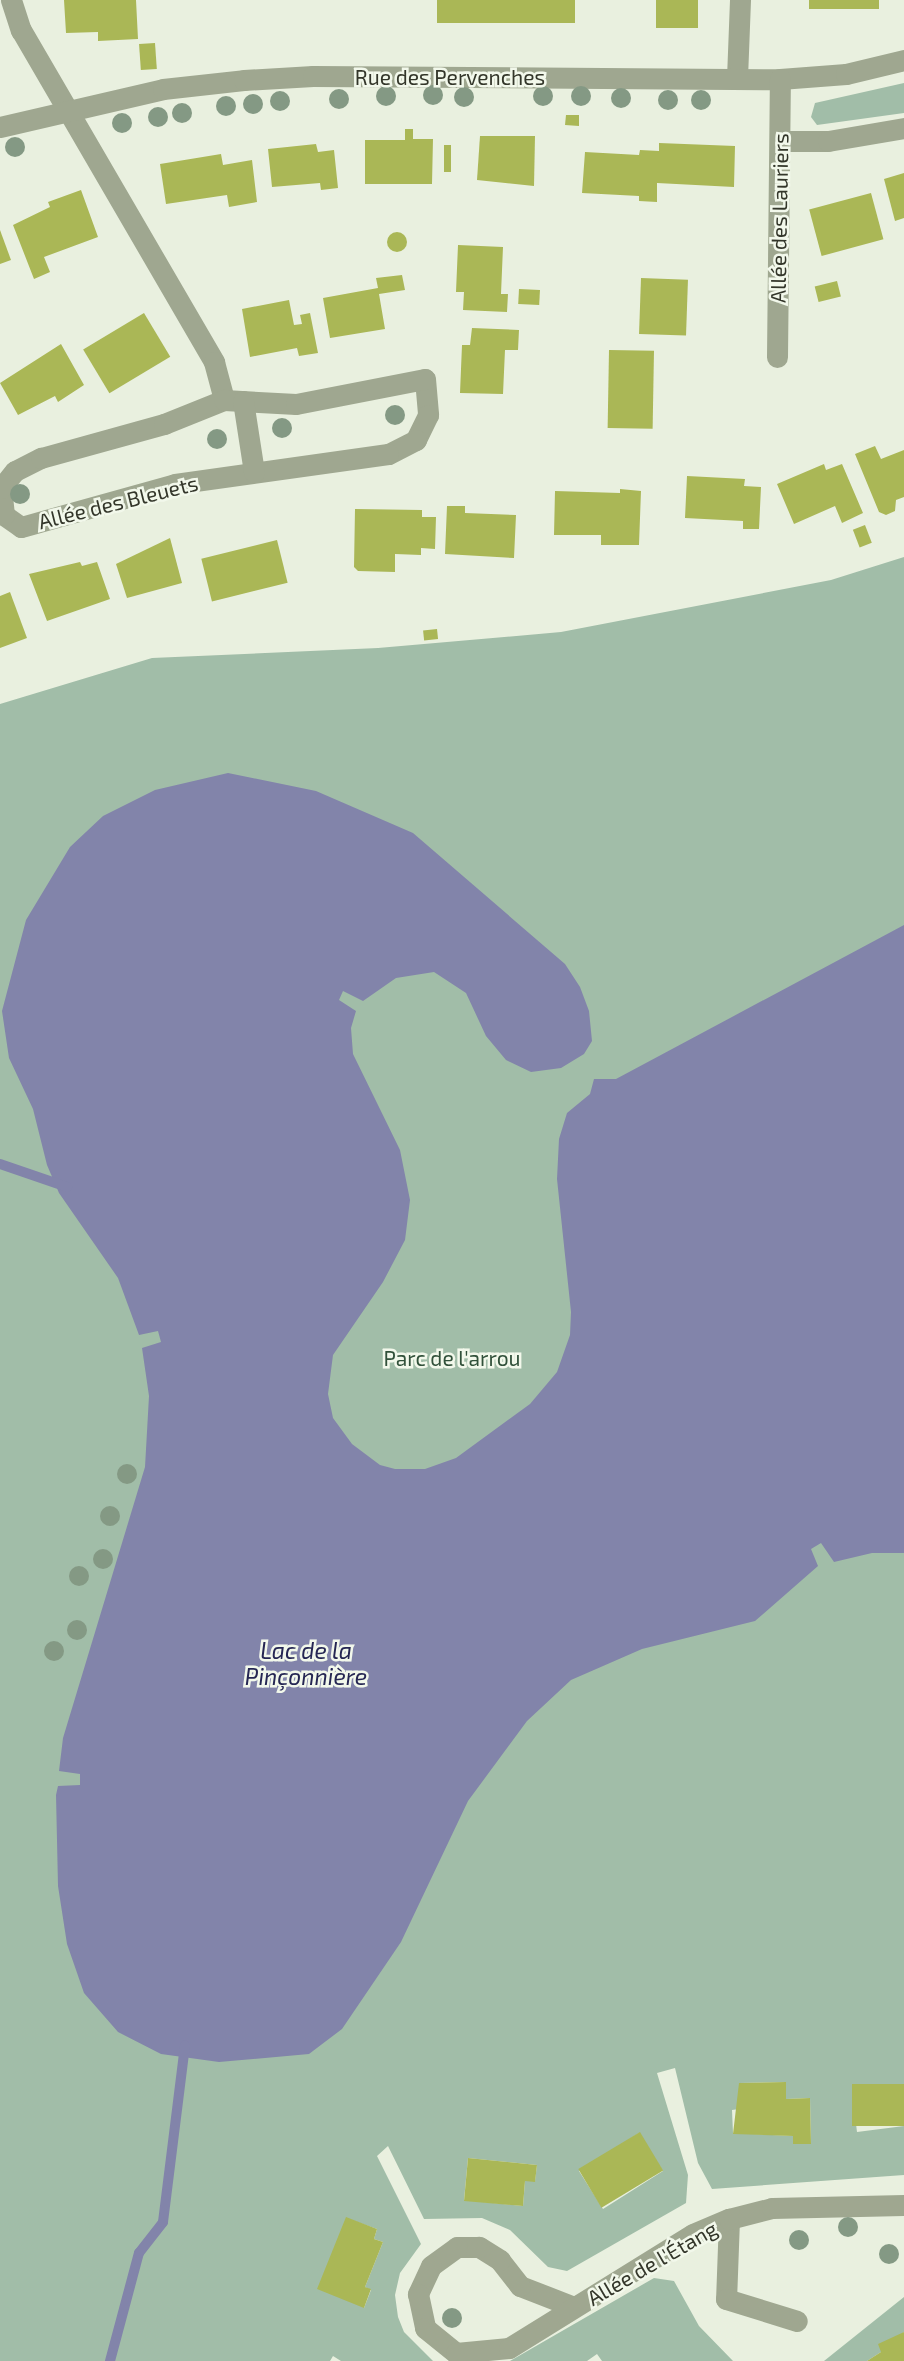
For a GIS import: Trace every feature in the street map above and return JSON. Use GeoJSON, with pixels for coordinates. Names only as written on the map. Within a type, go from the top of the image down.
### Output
{"type":"FeatureCollection","features":[{"type":"Feature","properties":{"kind":"street"},"geometry":{"type":"LineString","coordinates":[[11,0],[21,30],[214,362],[233,400],[254,472]]}},
{"type":"Feature","properties":{"kind":"street"},"geometry":{"type":"LineString","coordinates":[[737,78],[740,0]]}},
{"type":"Feature","properties":{"kind":"street","name":"Rue des Pervenches"},"geometry":{"type":"LineString","coordinates":[[0,127],[163,89],[313,76],[780,79],[846,75],[904,60]]}},
{"type":"Feature","properties":{"kind":"street","name":"Allée des Lauriers"},"geometry":{"type":"LineString","coordinates":[[776,357],[780,79]]}},
{"type":"Feature","properties":{"kind":"street"},"geometry":{"type":"LineString","coordinates":[[781,141],[828,141],[904,128]]}},
{"type":"Feature","properties":{"kind":"street","name":"Allée des Bleuets"},"geometry":{"type":"LineString","coordinates":[[425,379],[429,415],[416,440],[388,454],[176,484],[21,527],[4,515],[1,488],[16,471],[40,458],[164,424],[233,400],[296,404],[425,379]]}},
{"type":"Feature","properties":{"kind":"street","name":"Allée de l'Étang"},"geometry":{"type":"LineString","coordinates":[[574,2307],[520,2286],[500,2260],[479,2247],[457,2246],[431,2266],[418,2294],[425,2328],[456,2353],[509,2348],[693,2234],[729,2220],[772,2208],[904,2205]]}},
{"type":"Feature","properties":{"kind":"street","name":"Allée de l'Étang"},"geometry":{"type":"LineString","coordinates":[[729,2220],[726,2299],[797,2322]]}},
{"type":"Feature","properties":{"kind":"green space"},"geometry":{"type":"Polygon","coordinates":[[[904,83],[904,113],[817,125],[811,117],[815,103],[904,83]]]}},
{"type":"Feature","properties":{"kind":"green space","name":"Parc de l'arrou"},"geometry":{"type":"Polygon","coordinates":[[[904,557],[904,2084],[852,2091],[857,2132],[904,2126],[904,2175],[712,2189],[698,2163],[675,2068],[657,2073],[688,2175],[686,2203],[567,2271],[548,2267],[510,2230],[482,2218],[424,2219],[388,2146],[377,2156],[421,2244],[400,2273],[395,2295],[398,2317],[404,2332],[433,2361],[341,2361],[333,2356],[330,2361],[0,2361],[0,704],[152,658],[378,648],[561,632],[831,580],[904,557]],[[786,2082],[739,2083],[739,2109],[732,2110],[733,2133],[793,2136],[793,2144],[811,2144],[810,2098],[786,2099],[786,2082]],[[639,2133],[579,2171],[603,2209],[663,2171],[639,2133]],[[468,2158],[464,2200],[523,2206],[525,2181],[535,2181],[537,2165],[468,2158]],[[346,2218],[364,2308],[371,2290],[365,2287],[383,2242],[374,2239],[377,2229],[346,2218]]]}},
{"type":"Feature","properties":{"kind":"green space"},"geometry":{"type":"Polygon","coordinates":[[[654,2278],[674,2281],[699,2326],[733,2361],[602,2361],[597,2354],[587,2361],[510,2361],[654,2278]]]}},
{"type":"Feature","properties":{"kind":"green space"},"geometry":{"type":"Polygon","coordinates":[[[904,2297],[904,2332],[881,2352],[867,2361],[824,2361],[904,2297]]]}},
{"type":"Feature","properties":{"kind":"water","name":"Lac de la Pinçonnière"},"geometry":{"type":"Polygon","coordinates":[[[228,773],[316,791],[413,833],[565,964],[580,987],[589,1011],[592,1041],[584,1054],[561,1068],[531,1072],[506,1060],[486,1036],[466,993],[434,972],[396,978],[363,1001],[343,991],[339,1000],[356,1011],[351,1028],[353,1054],[400,1150],[410,1200],[405,1240],[383,1282],[333,1355],[328,1394],[333,1418],[352,1444],[380,1465],[395,1469],[425,1469],[456,1458],[530,1404],[557,1372],[570,1335],[571,1312],[557,1179],[559,1139],[567,1113],[590,1094],[594,1079],[616,1079],[904,925],[904,1553],[872,1553],[834,1562],[821,1543],[811,1549],[818,1566],[755,1621],[642,1649],[571,1680],[527,1721],[468,1801],[401,1942],[342,2029],[309,2054],[219,2062],[161,2054],[118,2032],[84,1993],[67,1944],[58,1886],[56,1795],[58,1786],[80,1785],[80,1774],[59,1771],[63,1738],[145,1467],[149,1396],[142,1348],[161,1342],[158,1331],[139,1335],[118,1278],[59,1193],[47,1165],[33,1109],[9,1058],[2,1011],[26,920],[70,847],[103,816],[155,790],[228,773]]]}},
{"type":"Feature","properties":{"kind":"building"},"geometry":{"type":"Polygon","coordinates":[[[64,0],[136,0],[138,39],[98,41],[98,32],[66,33],[64,0]]]}},
{"type":"Feature","properties":{"kind":"building"},"geometry":{"type":"Polygon","coordinates":[[[437,0],[575,0],[575,23],[437,23],[437,0]]]}},
{"type":"Feature","properties":{"kind":"building"},"geometry":{"type":"Polygon","coordinates":[[[656,0],[698,0],[698,28],[656,28],[656,0]]]}},
{"type":"Feature","properties":{"kind":"building"},"geometry":{"type":"Polygon","coordinates":[[[809,0],[879,0],[879,9],[809,9],[809,0]]]}},
{"type":"Feature","properties":{"kind":"building"},"geometry":{"type":"Polygon","coordinates":[[[155,43],[157,69],[141,70],[139,44],[155,43]]]}},
{"type":"Feature","properties":{"kind":"building"},"geometry":{"type":"Polygon","coordinates":[[[566,115],[579,115],[579,126],[565,125],[566,115]]]}},
{"type":"Feature","properties":{"kind":"building"},"geometry":{"type":"Polygon","coordinates":[[[405,129],[413,129],[413,139],[433,139],[432,184],[365,184],[365,140],[405,140],[405,129]]]}},
{"type":"Feature","properties":{"kind":"building"},"geometry":{"type":"Polygon","coordinates":[[[480,136],[535,136],[534,186],[477,180],[480,136]]]}},
{"type":"Feature","properties":{"kind":"building"},"geometry":{"type":"Polygon","coordinates":[[[659,143],[735,146],[734,187],[657,183],[657,202],[639,201],[639,196],[582,193],[585,152],[639,155],[640,150],[659,151],[659,143]]]}},
{"type":"Feature","properties":{"kind":"building"},"geometry":{"type":"Polygon","coordinates":[[[316,144],[318,152],[334,150],[338,188],[321,190],[320,183],[272,187],[268,149],[316,144]]]}},
{"type":"Feature","properties":{"kind":"building"},"geometry":{"type":"Polygon","coordinates":[[[444,145],[451,145],[451,172],[444,172],[444,145]]]}},
{"type":"Feature","properties":{"kind":"building"},"geometry":{"type":"Polygon","coordinates":[[[221,154],[223,165],[252,160],[257,202],[229,207],[227,195],[166,204],[160,164],[221,154]]]}},
{"type":"Feature","properties":{"kind":"building"},"geometry":{"type":"Polygon","coordinates":[[[904,173],[904,218],[895,221],[884,179],[904,173]]]}},
{"type":"Feature","properties":{"kind":"building"},"geometry":{"type":"Polygon","coordinates":[[[81,190],[98,237],[44,257],[50,272],[34,279],[13,225],[50,207],[48,202],[81,190]]]}},
{"type":"Feature","properties":{"kind":"building"},"geometry":{"type":"Polygon","coordinates":[[[871,193],[883,239],[822,256],[809,210],[871,193]]]}},
{"type":"Feature","properties":{"kind":"building"},"geometry":{"type":"Polygon","coordinates":[[[0,230],[11,260],[0,264],[0,230]]]}},
{"type":"Feature","properties":{"kind":"building"},"geometry":{"type":"Polygon","coordinates":[[[393,232],[401,232],[407,242],[401,252],[393,252],[387,246],[387,238],[393,232]]]}},
{"type":"Feature","properties":{"kind":"building"},"geometry":{"type":"Polygon","coordinates":[[[458,245],[503,247],[501,294],[508,294],[507,312],[463,310],[464,292],[456,292],[458,245]]]}},
{"type":"Feature","properties":{"kind":"building"},"geometry":{"type":"Polygon","coordinates":[[[402,275],[405,290],[379,294],[385,329],[330,338],[323,298],[378,288],[376,278],[402,275]]]}},
{"type":"Feature","properties":{"kind":"building"},"geometry":{"type":"Polygon","coordinates":[[[641,278],[688,280],[686,336],[639,334],[641,278]]]}},
{"type":"Feature","properties":{"kind":"building"},"geometry":{"type":"Polygon","coordinates":[[[837,281],[841,297],[819,302],[815,287],[837,281]]]}},
{"type":"Feature","properties":{"kind":"building"},"geometry":{"type":"Polygon","coordinates":[[[519,289],[540,290],[539,305],[518,304],[519,289]]]}},
{"type":"Feature","properties":{"kind":"building"},"geometry":{"type":"Polygon","coordinates":[[[289,300],[294,325],[302,324],[300,315],[310,313],[318,353],[299,356],[297,348],[250,357],[242,309],[289,300]]]}},
{"type":"Feature","properties":{"kind":"building"},"geometry":{"type":"Polygon","coordinates":[[[144,313],[170,357],[109,393],[83,350],[144,313]]]}},
{"type":"Feature","properties":{"kind":"building"},"geometry":{"type":"Polygon","coordinates":[[[472,328],[519,330],[518,350],[505,350],[503,394],[460,393],[462,345],[470,345],[472,328]]]}},
{"type":"Feature","properties":{"kind":"building"},"geometry":{"type":"Polygon","coordinates":[[[61,344],[84,385],[58,402],[55,396],[18,415],[0,383],[61,344]]]}},
{"type":"Feature","properties":{"kind":"building"},"geometry":{"type":"Polygon","coordinates":[[[609,350],[654,351],[653,429],[608,428],[609,350]]]}},
{"type":"Feature","properties":{"kind":"building"},"geometry":{"type":"Polygon","coordinates":[[[875,446],[881,459],[904,450],[904,497],[896,500],[895,511],[886,515],[879,512],[855,454],[875,446]]]}},
{"type":"Feature","properties":{"kind":"building"},"geometry":{"type":"Polygon","coordinates":[[[824,464],[826,470],[842,464],[863,513],[842,523],[835,506],[794,524],[777,484],[824,464]]]}},
{"type":"Feature","properties":{"kind":"building"},"geometry":{"type":"Polygon","coordinates":[[[687,476],[745,479],[744,486],[761,487],[759,529],[743,529],[743,521],[685,518],[687,476]]]}},
{"type":"Feature","properties":{"kind":"building"},"geometry":{"type":"Polygon","coordinates":[[[620,489],[641,491],[639,545],[601,545],[601,535],[554,535],[555,491],[620,493],[620,489]]]}},
{"type":"Feature","properties":{"kind":"building"},"geometry":{"type":"Polygon","coordinates":[[[447,506],[465,506],[465,513],[516,515],[514,558],[445,554],[447,506]]]}},
{"type":"Feature","properties":{"kind":"building"},"geometry":{"type":"Polygon","coordinates":[[[355,509],[422,510],[422,517],[436,517],[435,549],[421,548],[421,555],[395,554],[395,572],[358,571],[354,567],[355,509]]]}},
{"type":"Feature","properties":{"kind":"building"},"geometry":{"type":"Polygon","coordinates":[[[865,525],[872,543],[860,547],[853,530],[865,525]]]}},
{"type":"Feature","properties":{"kind":"building"},"geometry":{"type":"Polygon","coordinates":[[[170,538],[182,583],[127,598],[116,564],[170,538]]]}},
{"type":"Feature","properties":{"kind":"building"},"geometry":{"type":"Polygon","coordinates":[[[277,540],[288,583],[212,602],[201,559],[277,540]]]}},
{"type":"Feature","properties":{"kind":"building"},"geometry":{"type":"Polygon","coordinates":[[[80,562],[82,566],[97,562],[110,599],[47,621],[29,574],[80,562]]]}},
{"type":"Feature","properties":{"kind":"building"},"geometry":{"type":"Polygon","coordinates":[[[10,592],[27,638],[0,648],[0,596],[10,592]]]}},
{"type":"Feature","properties":{"kind":"building"},"geometry":{"type":"Polygon","coordinates":[[[437,629],[438,639],[424,640],[423,630],[437,629]]]}},
{"type":"Feature","properties":{"kind":"building"},"geometry":{"type":"Polygon","coordinates":[[[786,2082],[786,2099],[810,2098],[811,2144],[793,2144],[793,2136],[733,2134],[739,2083],[786,2082]]]}},
{"type":"Feature","properties":{"kind":"building"},"geometry":{"type":"Polygon","coordinates":[[[852,2084],[904,2084],[904,2126],[852,2126],[852,2084]]]}},
{"type":"Feature","properties":{"kind":"building"},"geometry":{"type":"Polygon","coordinates":[[[640,2132],[663,2171],[601,2208],[578,2169],[640,2132]]]}},
{"type":"Feature","properties":{"kind":"building"},"geometry":{"type":"Polygon","coordinates":[[[468,2158],[537,2165],[535,2182],[525,2181],[523,2206],[464,2201],[468,2158]]]}},
{"type":"Feature","properties":{"kind":"building"},"geometry":{"type":"Polygon","coordinates":[[[346,2217],[377,2229],[374,2239],[383,2242],[365,2287],[371,2289],[364,2308],[317,2289],[346,2217]]]}},
{"type":"Feature","properties":{"kind":"building"},"geometry":{"type":"Polygon","coordinates":[[[904,2332],[904,2361],[867,2361],[881,2352],[878,2344],[904,2332]]]}},
{"type":"Feature","properties":{"kind":"waterway"},"geometry":{"type":"LineString","coordinates":[[0,1164],[67,1187]]}},
{"type":"Feature","properties":{"kind":"waterway"},"geometry":{"type":"LineString","coordinates":[[110,2361],[139,2253],[163,2222],[185,2045]]}}]}
